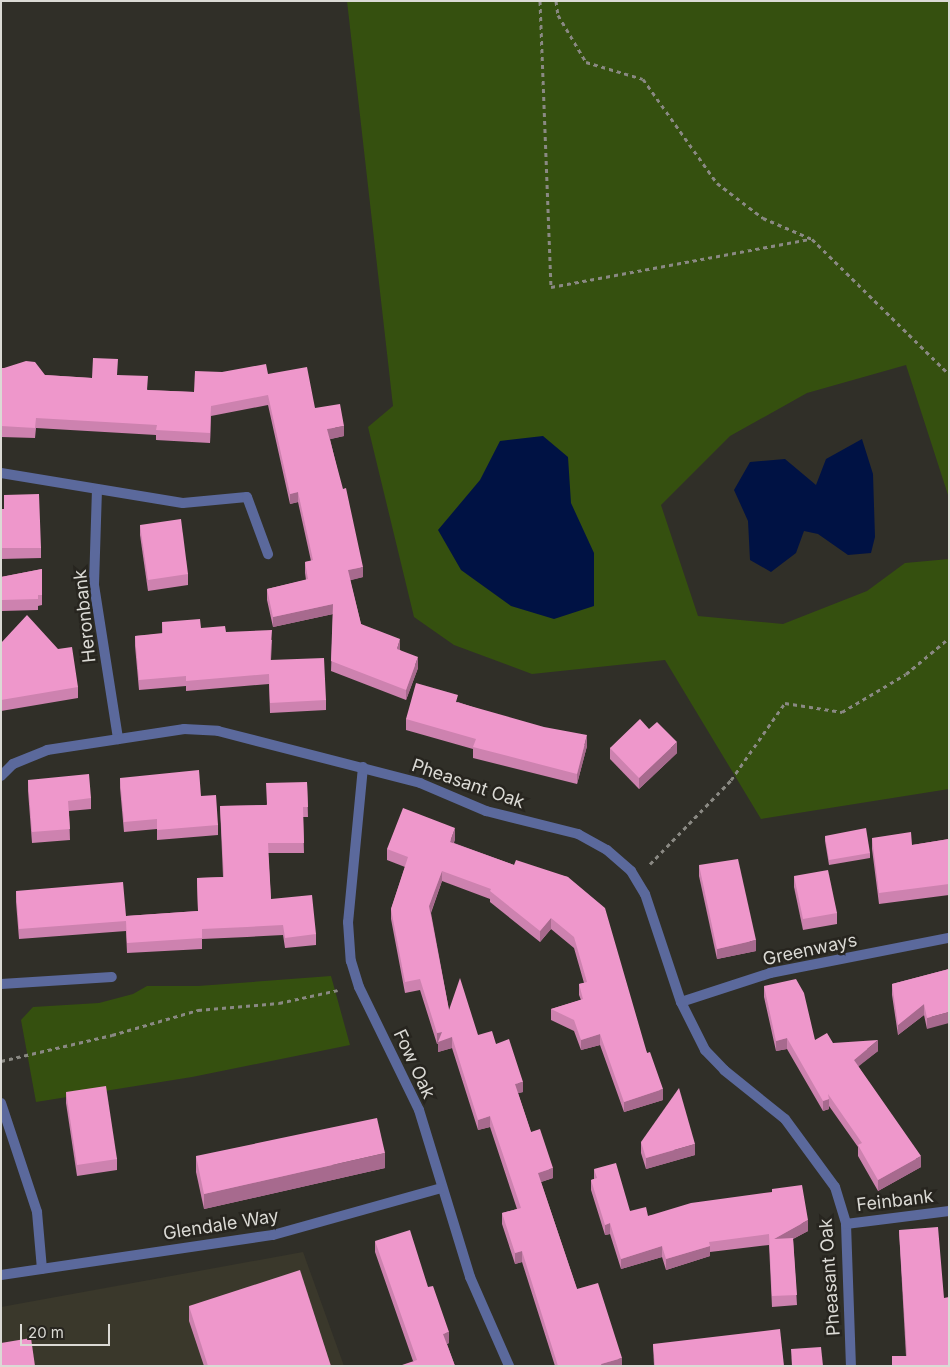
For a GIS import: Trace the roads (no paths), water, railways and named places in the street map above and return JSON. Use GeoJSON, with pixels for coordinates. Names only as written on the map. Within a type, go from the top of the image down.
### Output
{"type":"FeatureCollection","features":[{"type":"Feature","properties":{"kind":"street"},"geometry":{"type":"LineString","coordinates":[[1,473],[183,503],[247,497],[268,554]]}},
{"type":"Feature","properties":{"kind":"street","name":"Heronbank"},"geometry":{"type":"LineString","coordinates":[[97,489],[94,586],[118,739]]}},
{"type":"Feature","properties":{"kind":"street","name":"Pheasant Oak"},"geometry":{"type":"LineString","coordinates":[[1,776],[13,764],[47,750],[184,729],[218,731],[363,766],[420,783],[486,811],[578,834],[607,850],[635,879],[645,894],[681,1002],[705,1050],[724,1070],[785,1119],[813,1153],[835,1187],[846,1224],[851,1366]]}},
{"type":"Feature","properties":{"kind":"street","name":"Fow Oak"},"geometry":{"type":"LineString","coordinates":[[363,766],[348,922],[351,961],[359,987],[419,1110],[441,1188],[470,1277],[509,1366]]}},
{"type":"Feature","properties":{"kind":"street","name":"Greenways"},"geometry":{"type":"LineString","coordinates":[[681,1002],[770,973],[949,938]]}},
{"type":"Feature","properties":{"kind":"street"},"geometry":{"type":"LineString","coordinates":[[1,984],[112,977]]}},
{"type":"Feature","properties":{"kind":"street"},"geometry":{"type":"LineString","coordinates":[[1,1103],[37,1212],[42,1269]]}},
{"type":"Feature","properties":{"kind":"street","name":"Glendale Way"},"geometry":{"type":"LineString","coordinates":[[1,1275],[273,1235],[441,1188]]}},
{"type":"Feature","properties":{"kind":"street","name":"Feinbank"},"geometry":{"type":"LineString","coordinates":[[846,1224],[949,1211]]}}]}
